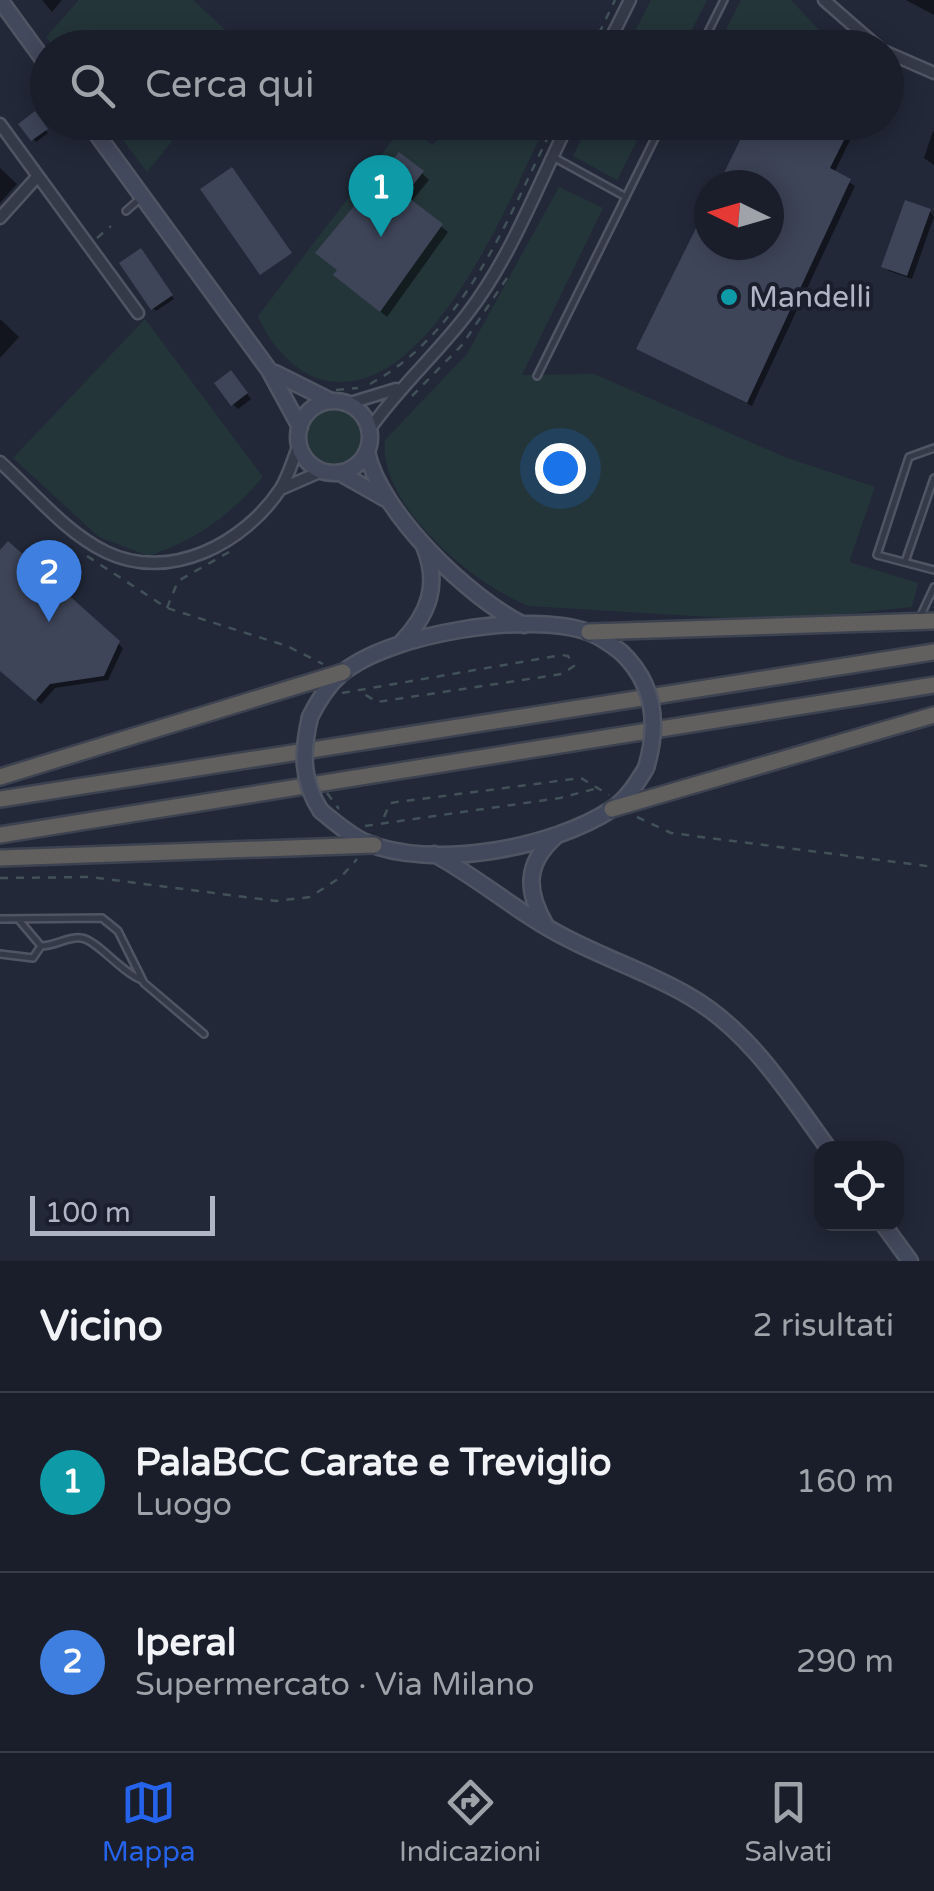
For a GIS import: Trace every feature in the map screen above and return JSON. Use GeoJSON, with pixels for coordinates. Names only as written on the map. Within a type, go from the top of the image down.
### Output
{"type":"FeatureCollection","features":[{"type":"Feature","properties":{"kind":"highway"},"geometry":{"type":"LineString","coordinates":[[588,632],[934,622]]}},
{"type":"Feature","properties":{"kind":"highway"},"geometry":{"type":"LineString","coordinates":[[0,799],[934,652]]}},
{"type":"Feature","properties":{"kind":"highway"},"geometry":{"type":"LineString","coordinates":[[0,777],[343,672]]}},
{"type":"Feature","properties":{"kind":"highway"},"geometry":{"type":"LineString","coordinates":[[0,836],[934,686]]}},
{"type":"Feature","properties":{"kind":"highway"},"geometry":{"type":"LineString","coordinates":[[611,802],[934,715]]}},
{"type":"Feature","properties":{"kind":"highway"},"geometry":{"type":"LineString","coordinates":[[0,858],[374,845]]}},
{"type":"Feature","properties":{"kind":"main road"},"geometry":{"type":"LineString","coordinates":[[0,0],[30,41]]}},
{"type":"Feature","properties":{"kind":"main road"},"geometry":{"type":"LineString","coordinates":[[101,140],[269,370],[300,427],[304,456],[322,471],[340,472],[356,466],[367,452]]}},
{"type":"Feature","properties":{"kind":"main road"},"geometry":{"type":"LineString","coordinates":[[269,370],[362,414],[369,430],[367,452],[388,500],[471,591],[525,626]]}},
{"type":"Feature","properties":{"kind":"main road"},"geometry":{"type":"LineString","coordinates":[[300,427],[312,409],[340,403]]}},
{"type":"Feature","properties":{"kind":"main road"},"geometry":{"type":"LineString","coordinates":[[340,472],[388,500]]}},
{"type":"Feature","properties":{"kind":"main road"},"geometry":{"type":"LineString","coordinates":[[399,646],[422,618],[432,588],[429,558],[420,536]]}},
{"type":"Feature","properties":{"kind":"main road"},"geometry":{"type":"LineString","coordinates":[[548,929],[534,904],[531,874],[538,854],[561,832],[611,802],[646,768],[653,734],[651,700],[638,671],[621,652],[588,632],[525,626],[458,631],[399,646],[343,672],[310,718],[304,769],[311,796],[322,811],[374,845],[434,854],[496,850],[561,832]]}},
{"type":"Feature","properties":{"kind":"main road"},"geometry":{"type":"LineString","coordinates":[[434,854],[471,874],[548,929],[675,988],[722,1017],[764,1060],[823,1141]]}},
{"type":"Feature","properties":{"kind":"main road"},"geometry":{"type":"LineString","coordinates":[[888,1231],[910,1261]]}},
{"type":"Feature","properties":{"kind":"street"},"geometry":{"type":"LineString","coordinates":[[615,30],[630,0]]}},
{"type":"Feature","properties":{"kind":"street"},"geometry":{"type":"LineString","coordinates":[[824,0],[858,30]]}},
{"type":"Feature","properties":{"kind":"street"},"geometry":{"type":"LineString","coordinates":[[904,60],[934,73]]}},
{"type":"Feature","properties":{"kind":"street"},"geometry":{"type":"LineString","coordinates":[[0,124],[138,314]]}},
{"type":"Feature","properties":{"kind":"street"},"geometry":{"type":"LineString","coordinates":[[369,430],[397,389],[468,313],[561,140]]}},
{"type":"Feature","properties":{"kind":"street"},"geometry":{"type":"LineString","coordinates":[[0,218],[38,177]]}},
{"type":"Feature","properties":{"kind":"street"},"geometry":{"type":"LineString","coordinates":[[340,403],[397,389]]}},
{"type":"Feature","properties":{"kind":"street"},"geometry":{"type":"LineString","coordinates":[[0,462],[78,533],[106,552],[138,562],[178,561],[208,552],[240,529],[280,489],[300,445]]}},
{"type":"Feature","properties":{"kind":"street"},"geometry":{"type":"LineString","coordinates":[[280,489],[322,471]]}},
{"type":"Feature","properties":{"kind":"lane"},"geometry":{"type":"LineString","coordinates":[[709,30],[724,0]]}},
{"type":"Feature","properties":{"kind":"lane"},"geometry":{"type":"LineString","coordinates":[[537,376],[654,140]]}},
{"type":"Feature","properties":{"kind":"lane"},"geometry":{"type":"LineString","coordinates":[[553,156],[626,197]]}},
{"type":"Feature","properties":{"kind":"lane"},"geometry":{"type":"LineString","coordinates":[[126,211],[142,196]]}},
{"type":"Feature","properties":{"kind":"lane"},"geometry":{"type":"LineString","coordinates":[[934,448],[909,458],[877,555],[934,570]]}},
{"type":"Feature","properties":{"kind":"lane"},"geometry":{"type":"LineString","coordinates":[[905,562],[934,478]]}},
{"type":"Feature","properties":{"kind":"lane"},"geometry":{"type":"LineString","coordinates":[[909,624],[924,613],[933,598],[934,587]]}},
{"type":"Feature","properties":{"kind":"lane"},"geometry":{"type":"LineString","coordinates":[[0,918],[102,918],[118,931],[142,980]]}},
{"type":"Feature","properties":{"kind":"lane"},"geometry":{"type":"LineString","coordinates":[[18,919],[41,946]]}},
{"type":"Feature","properties":{"kind":"lane"},"geometry":{"type":"LineString","coordinates":[[0,954],[32,958],[41,946],[78,937],[88,939],[116,966],[142,980],[204,1034]]}},
{"type":"Feature","properties":{"kind":"path"},"geometry":{"type":"LineString","coordinates":[[601,30],[616,0]]}},
{"type":"Feature","properties":{"kind":"path"},"geometry":{"type":"LineString","coordinates":[[323,386],[335,390],[366,386],[409,360],[440,326],[480,272],[546,140]]}},
{"type":"Feature","properties":{"kind":"path"},"geometry":{"type":"LineString","coordinates":[[88,246],[110,226]]}},
{"type":"Feature","properties":{"kind":"path"},"geometry":{"type":"LineString","coordinates":[[85,554],[167,608],[288,646],[323,665]]}},
{"type":"Feature","properties":{"kind":"path"},"geometry":{"type":"LineString","coordinates":[[332,702],[343,692],[368,685],[562,656],[573,660],[574,666],[562,674],[377,702],[361,692]]}},
{"type":"Feature","properties":{"kind":"path"},"geometry":{"type":"LineString","coordinates":[[384,816],[390,803],[581,778],[611,802]]}},
{"type":"Feature","properties":{"kind":"path"},"geometry":{"type":"LineString","coordinates":[[320,779],[339,809],[351,819]]}},
{"type":"Feature","properties":{"kind":"path"},"geometry":{"type":"LineString","coordinates":[[360,824],[391,825],[560,798],[598,788]]}},
{"type":"Feature","properties":{"kind":"path"},"geometry":{"type":"LineString","coordinates":[[632,814],[671,834],[934,868]]}},
{"type":"Feature","properties":{"kind":"path"},"geometry":{"type":"LineString","coordinates":[[0,878],[90,877],[276,901],[310,897],[342,876],[358,858]]}},
{"type":"Feature","properties":{"kind":"shaded area"},"geometry":{"type":"Polygon","coordinates":[[[79,0],[193,0],[226,30],[52,30],[79,0]]]}},
{"type":"Feature","properties":{"kind":"shaded area"},"geometry":{"type":"Polygon","coordinates":[[[651,0],[707,0],[692,30],[636,30],[651,0]]]}},
{"type":"Feature","properties":{"kind":"shaded area"},"geometry":{"type":"Polygon","coordinates":[[[741,0],[791,0],[819,30],[726,30],[741,0]]]}},
{"type":"Feature","properties":{"kind":"shaded area"},"geometry":{"type":"Polygon","coordinates":[[[123,140],[173,140],[147,172],[123,140]]]}},
{"type":"Feature","properties":{"kind":"shaded area"},"geometry":{"type":"Polygon","coordinates":[[[392,140],[425,140],[433,145],[437,140],[539,140],[488,242],[433,327],[401,358],[366,378],[316,378],[286,357],[258,316],[392,140]]]}},
{"type":"Feature","properties":{"kind":"shaded area"},"geometry":{"type":"Polygon","coordinates":[[[581,140],[637,140],[617,180],[573,156],[581,140]]]}},
{"type":"Feature","properties":{"kind":"shaded area"},"geometry":{"type":"Polygon","coordinates":[[[559,187],[603,208],[522,375],[594,374],[787,458],[875,487],[849,562],[918,583],[912,607],[776,621],[529,606],[482,580],[433,539],[396,490],[387,465],[385,440],[467,354],[559,187]]]}},
{"type":"Feature","properties":{"kind":"shaded area"},"geometry":{"type":"Polygon","coordinates":[[[145,319],[263,477],[212,525],[149,556],[99,537],[13,458],[145,319]]]}},
{"type":"Feature","properties":{"kind":"shaded area"},"geometry":{"type":"Polygon","coordinates":[[[334,409],[353,418],[362,437],[353,456],[334,465],[315,456],[306,437],[315,418],[334,409]]]}},
{"type":"Feature","properties":{"kind":"building"},"geometry":{"type":"Polygon","coordinates":[[[30,115],[30,140],[18,124],[30,115]]]}},
{"type":"Feature","properties":{"kind":"building","name":"Mandelli"},"geometry":{"type":"Polygon","coordinates":[[[740,140],[844,140],[830,168],[851,179],[747,403],[636,349],[694,232],[694,260],[784,260],[784,170],[725,170],[740,140]]]}},
{"type":"Feature","properties":{"kind":"building"},"geometry":{"type":"Polygon","coordinates":[[[399,152],[424,171],[405,195],[443,224],[380,312],[333,275],[337,270],[315,253],[399,152]]]}},
{"type":"Feature","properties":{"kind":"building"},"geometry":{"type":"Polygon","coordinates":[[[232,167],[292,253],[260,275],[200,189],[232,167]]]}},
{"type":"Feature","properties":{"kind":"building"},"geometry":{"type":"Polygon","coordinates":[[[905,200],[931,209],[907,276],[881,267],[905,200]]]}},
{"type":"Feature","properties":{"kind":"building"},"geometry":{"type":"Polygon","coordinates":[[[141,248],[173,295],[151,310],[119,263],[141,248]]]}},
{"type":"Feature","properties":{"kind":"building"},"geometry":{"type":"Polygon","coordinates":[[[231,370],[248,393],[231,406],[214,383],[231,370]]]}},
{"type":"Feature","properties":{"kind":"building"},"geometry":{"type":"Polygon","coordinates":[[[8,541],[120,641],[104,676],[50,684],[35,701],[0,671],[0,550],[8,541]]]}},
{"type":"Feature","properties":{"kind":"place","name":"PalaBCC Carate e Treviglio"},"geometry":{"type":"Point","coordinates":[381,237]}},
{"type":"Feature","properties":{"kind":"place","name":"Mandelli"},"geometry":{"type":"Point","coordinates":[729,297]}},
{"type":"Feature","properties":{"kind":"place","name":"Iperal"},"geometry":{"type":"Point","coordinates":[49,622]}}]}
